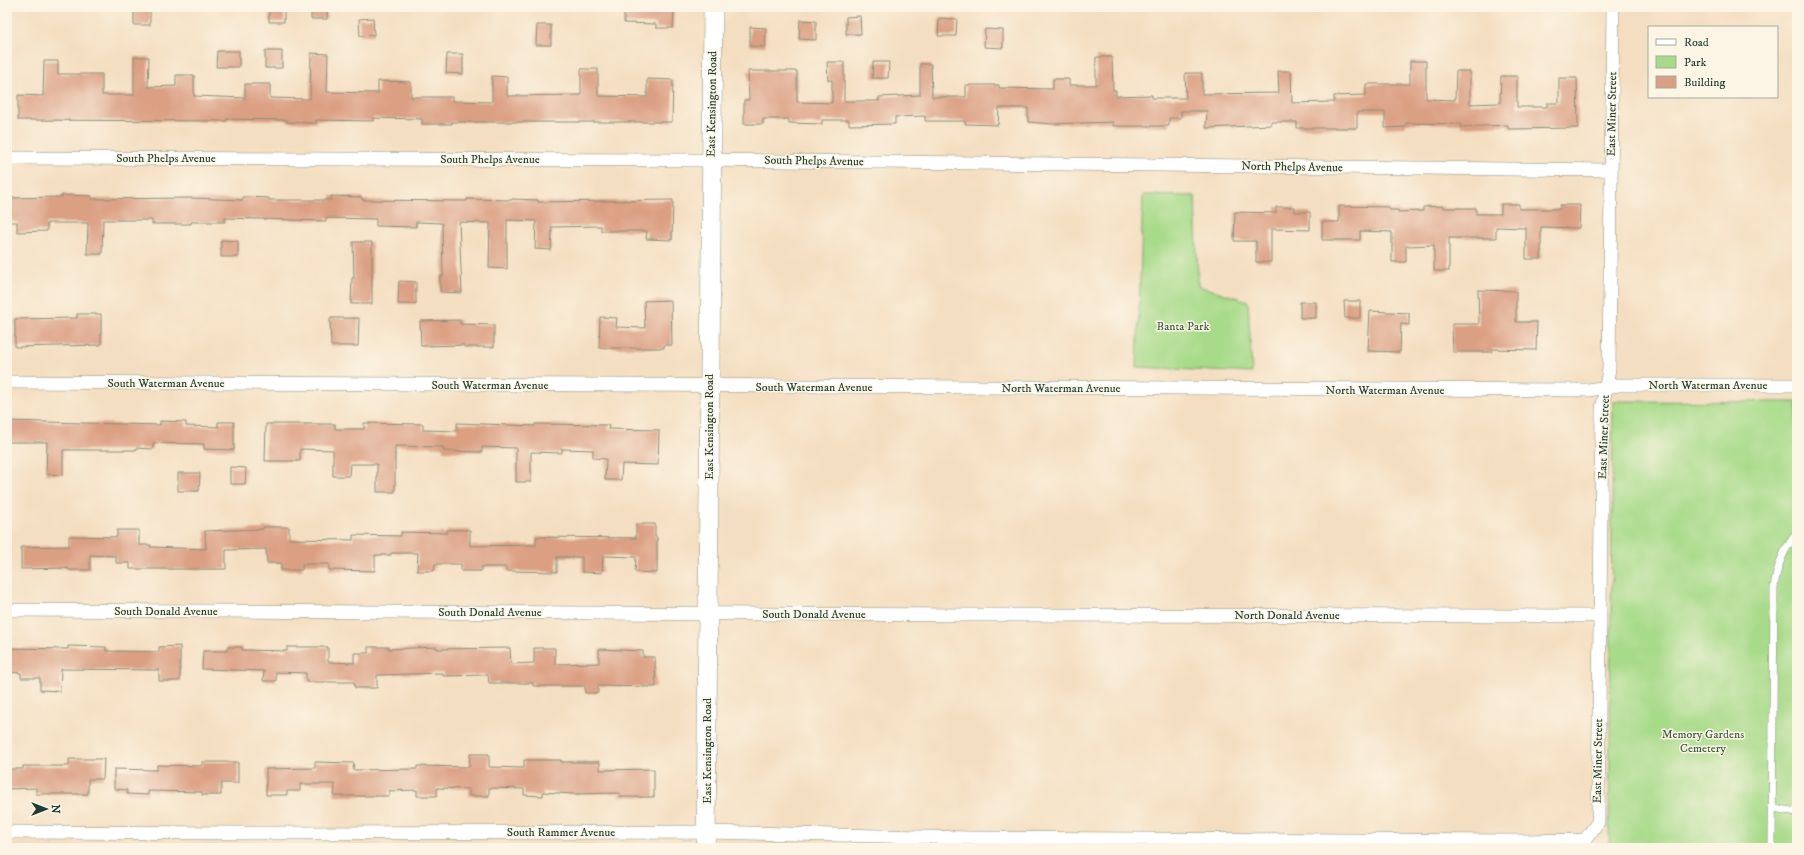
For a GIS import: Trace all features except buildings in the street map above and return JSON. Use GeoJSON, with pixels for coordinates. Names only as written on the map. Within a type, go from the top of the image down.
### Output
{"type":"FeatureCollection","features":[{"type":"Feature","properties":{"kind":"main road","name":"East Kensington Road"},"geometry":{"type":"LineString","coordinates":[[706,840],[713,7]]}},
{"type":"Feature","properties":{"kind":"street","name":"East Miner Street"},"geometry":{"type":"LineString","coordinates":[[1585,840],[1598,822],[1602,409],[1609,369],[1613,7]]}},
{"type":"Feature","properties":{"kind":"street","name":"South Phelps Avenue"},"geometry":{"type":"LineString","coordinates":[[7,158],[711,160],[973,163]]}},
{"type":"Feature","properties":{"kind":"street","name":"North Phelps Avenue"},"geometry":{"type":"LineString","coordinates":[[973,163],[1611,170]]}},
{"type":"Feature","properties":{"kind":"street","name":"South Waterman Avenue"},"geometry":{"type":"LineString","coordinates":[[7,382],[972,388]]}},
{"type":"Feature","properties":{"kind":"street","name":"North Waterman Avenue"},"geometry":{"type":"LineString","coordinates":[[972,388],[1589,390],[1618,385],[1797,385]]}},
{"type":"Feature","properties":{"kind":"street","name":"South Donald Avenue"},"geometry":{"type":"LineString","coordinates":[[7,610],[974,615]]}},
{"type":"Feature","properties":{"kind":"street","name":"North Donald Avenue"},"geometry":{"type":"LineString","coordinates":[[974,615],[1600,616]]}},
{"type":"Feature","properties":{"kind":"street","name":"South Rammer Avenue"},"geometry":{"type":"LineString","coordinates":[[7,832],[250,833],[706,840],[971,838],[1497,844],[1585,840]]}},
{"type":"Feature","properties":{"kind":"lane"},"geometry":{"type":"LineString","coordinates":[[1772,848],[1774,588],[1776,575],[1783,552],[1797,533]]}},
{"type":"Feature","properties":{"kind":"lane"},"geometry":{"type":"LineString","coordinates":[[1773,808],[1797,812]]}},
{"type":"Feature","properties":{"kind":"green space","name":"Banta Park"},"geometry":{"type":"Polygon","coordinates":[[[1143,195],[1195,196],[1198,286],[1248,301],[1252,373],[1137,367],[1143,195]]]}},
{"type":"Feature","properties":{"kind":"green space","name":"Memory Gardens Cemetery"},"geometry":{"type":"Polygon","coordinates":[[[1613,401],[1797,402],[1797,848],[1609,848],[1613,401]]]}}]}
